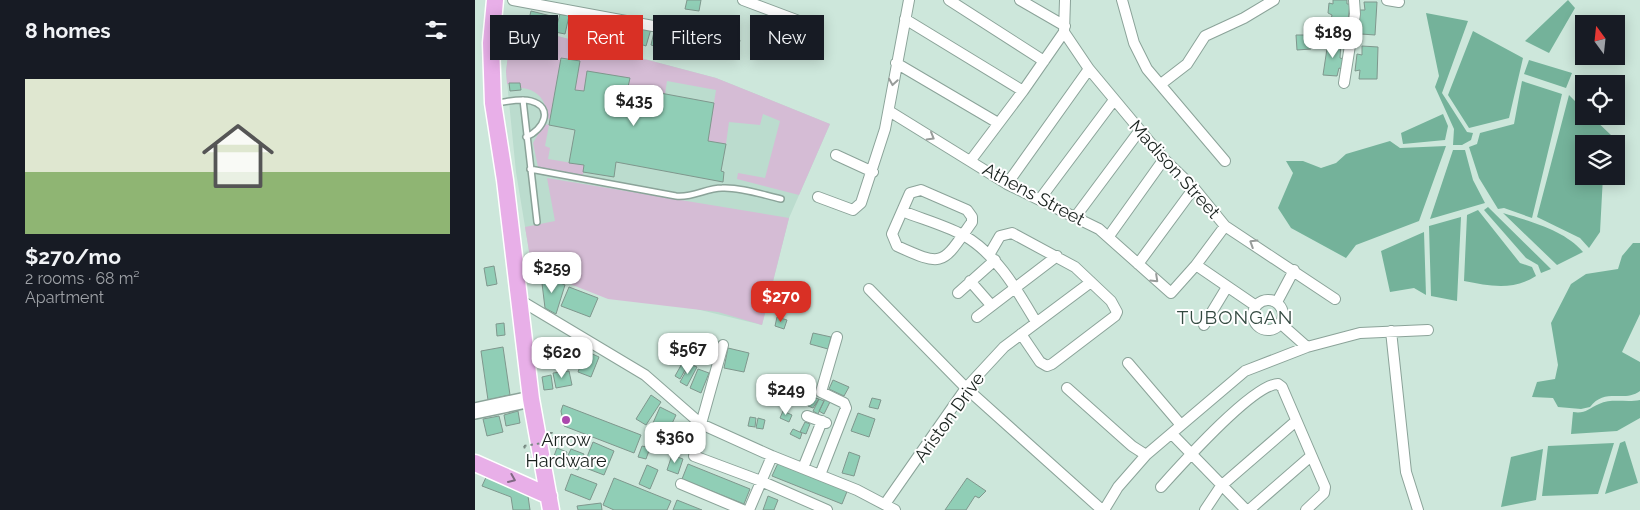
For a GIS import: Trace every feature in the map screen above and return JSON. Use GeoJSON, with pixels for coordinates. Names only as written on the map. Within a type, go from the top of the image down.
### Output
{"type":"FeatureCollection","features":[{"type":"Feature","properties":{"kind":"main road"},"geometry":{"type":"LineString","coordinates":[[495,0],[491,43],[493,103],[505,180],[531,399],[550,503]]}},
{"type":"Feature","properties":{"kind":"main road"},"geometry":{"type":"LineString","coordinates":[[475,412],[531,399]]}},
{"type":"Feature","properties":{"kind":"main road"},"geometry":{"type":"LineString","coordinates":[[475,463],[550,503]]}},
{"type":"Feature","properties":{"kind":"street"},"geometry":{"type":"LineString","coordinates":[[513,0],[653,26]]}},
{"type":"Feature","properties":{"kind":"street"},"geometry":{"type":"LineString","coordinates":[[743,0],[783,15]]}},
{"type":"Feature","properties":{"kind":"street"},"geometry":{"type":"LineString","coordinates":[[818,197],[856,210],[861,203],[873,172],[889,111],[895,63],[909,0]]}},
{"type":"Feature","properties":{"kind":"street"},"geometry":{"type":"LineString","coordinates":[[949,0],[1044,61]]}},
{"type":"Feature","properties":{"kind":"street"},"geometry":{"type":"LineString","coordinates":[[1020,0],[1064,29]]}},
{"type":"Feature","properties":{"kind":"street"},"geometry":{"type":"LineString","coordinates":[[971,160],[1023,91],[1064,29],[1065,0]]}},
{"type":"Feature","properties":{"kind":"street"},"geometry":{"type":"LineString","coordinates":[[1122,0],[1134,43],[1147,69],[1225,160]]}},
{"type":"Feature","properties":{"kind":"street"},"geometry":{"type":"LineString","coordinates":[[1161,84],[1187,64],[1205,36],[1222,26],[1244,18],[1274,0]]}},
{"type":"Feature","properties":{"kind":"street"},"geometry":{"type":"LineString","coordinates":[[1344,83],[1355,14],[1353,0]]}},
{"type":"Feature","properties":{"kind":"street"},"geometry":{"type":"LineString","coordinates":[[1387,0],[1399,2]]}},
{"type":"Feature","properties":{"kind":"street"},"geometry":{"type":"LineString","coordinates":[[905,19],[1023,91]]}},
{"type":"Feature","properties":{"kind":"street","name":"Madison Street"},"geometry":{"type":"LineString","coordinates":[[1064,29],[1089,69],[1114,100],[1164,159],[1194,188],[1225,226],[1335,299]]}},
{"type":"Feature","properties":{"kind":"street"},"geometry":{"type":"LineString","coordinates":[[895,63],[998,123]]}},
{"type":"Feature","properties":{"kind":"street"},"geometry":{"type":"LineString","coordinates":[[1007,184],[1089,69]]}},
{"type":"Feature","properties":{"kind":"street"},"geometry":{"type":"LineString","coordinates":[[1040,199],[1114,100]]}},
{"type":"Feature","properties":{"kind":"street","name":"Athens Street"},"geometry":{"type":"LineString","coordinates":[[889,111],[1007,184],[1076,216],[1109,236],[1169,292],[1173,292],[1196,266]]}},
{"type":"Feature","properties":{"kind":"street"},"geometry":{"type":"LineString","coordinates":[[1076,216],[1140,130]]}},
{"type":"Feature","properties":{"kind":"street"},"geometry":{"type":"LineString","coordinates":[[836,155],[873,172]]}},
{"type":"Feature","properties":{"kind":"street"},"geometry":{"type":"LineString","coordinates":[[1109,236],[1164,159]]}},
{"type":"Feature","properties":{"kind":"street"},"geometry":{"type":"LineString","coordinates":[[1138,264],[1194,188]]}},
{"type":"Feature","properties":{"kind":"street"},"geometry":{"type":"LineString","coordinates":[[921,190],[967,210],[972,217],[971,222],[962,235],[941,259],[928,260],[897,246],[892,234],[910,193],[921,190]]}},
{"type":"Feature","properties":{"kind":"street"},"geometry":{"type":"LineString","coordinates":[[902,211],[962,235],[992,258],[1015,287],[1036,322]]}},
{"type":"Feature","properties":{"kind":"street"},"geometry":{"type":"LineString","coordinates":[[1225,226],[1196,266],[1256,306]]}},
{"type":"Feature","properties":{"kind":"street"},"geometry":{"type":"LineString","coordinates":[[958,293],[992,258],[1001,236],[1012,233],[1075,267],[1115,306],[1117,312],[1115,316],[1052,364],[1044,365],[1040,362],[1021,334]]}},
{"type":"Feature","properties":{"kind":"street"},"geometry":{"type":"LineString","coordinates":[[977,317],[1057,256]]}},
{"type":"Feature","properties":{"kind":"street"},"geometry":{"type":"LineString","coordinates":[[1277,302],[1294,270]]}},
{"type":"Feature","properties":{"kind":"street"},"geometry":{"type":"LineString","coordinates":[[970,282],[991,305]]}},
{"type":"Feature","properties":{"kind":"street","name":"Ariston Drive"},"geometry":{"type":"LineString","coordinates":[[885,504],[965,388],[1004,347],[1091,282]]}},
{"type":"Feature","properties":{"kind":"street"},"geometry":{"type":"LineString","coordinates":[[1204,325],[1227,287]]}},
{"type":"Feature","properties":{"kind":"street"},"geometry":{"type":"LineString","coordinates":[[869,289],[965,388],[1103,510],[1118,487],[1146,455],[1245,371],[1307,347],[1360,333],[1428,330]]}},
{"type":"Feature","properties":{"kind":"street"},"geometry":{"type":"LineString","coordinates":[[518,299],[645,375],[701,424],[771,456],[820,474],[895,510]]}},
{"type":"Feature","properties":{"kind":"street"},"geometry":{"type":"LineString","coordinates":[[1262,301],[1277,302],[1282,309],[1281,324],[1274,329],[1266,330],[1259,327],[1254,321],[1253,313],[1256,306],[1262,301]]}},
{"type":"Feature","properties":{"kind":"street"},"geometry":{"type":"LineString","coordinates":[[1281,324],[1307,347]]}},
{"type":"Feature","properties":{"kind":"street"},"geometry":{"type":"LineString","coordinates":[[1391,331],[1406,472],[1418,510]]}},
{"type":"Feature","properties":{"kind":"street"},"geometry":{"type":"LineString","coordinates":[[820,474],[846,408],[844,403],[821,392],[837,337]]}},
{"type":"Feature","properties":{"kind":"street"},"geometry":{"type":"LineString","coordinates":[[701,424],[723,345]]}},
{"type":"Feature","properties":{"kind":"street"},"geometry":{"type":"LineString","coordinates":[[1128,363],[1181,425]]}},
{"type":"Feature","properties":{"kind":"street"},"geometry":{"type":"LineString","coordinates":[[1161,487],[1191,454],[1254,395],[1275,384],[1282,387],[1325,490],[1306,510]]}},
{"type":"Feature","properties":{"kind":"street"},"geometry":{"type":"LineString","coordinates":[[1067,388],[1131,446],[1146,455]]}},
{"type":"Feature","properties":{"kind":"street"},"geometry":{"type":"LineString","coordinates":[[803,468],[824,422],[807,416]]}},
{"type":"Feature","properties":{"kind":"street"},"geometry":{"type":"LineString","coordinates":[[1205,510],[1221,486],[1296,421]]}},
{"type":"Feature","properties":{"kind":"street"},"geometry":{"type":"LineString","coordinates":[[1172,434],[1221,486],[1248,510],[1311,456]]}},
{"type":"Feature","properties":{"kind":"street"},"geometry":{"type":"LineString","coordinates":[[694,456],[761,481],[827,510]]}},
{"type":"Feature","properties":{"kind":"street"},"geometry":{"type":"LineString","coordinates":[[749,510],[771,456]]}},
{"type":"Feature","properties":{"kind":"street"},"geometry":{"type":"LineString","coordinates":[[681,484],[743,510]]}},
{"type":"Feature","properties":{"kind":"lane"},"geometry":{"type":"LineString","coordinates":[[493,103],[523,100],[533,102],[541,108],[544,118],[542,126],[537,132],[526,137]]}},
{"type":"Feature","properties":{"kind":"lane"},"geometry":{"type":"LineString","coordinates":[[523,100],[537,222]]}},
{"type":"Feature","properties":{"kind":"lane"},"geometry":{"type":"LineString","coordinates":[[530,169],[676,196],[688,197],[705,189],[725,187],[781,199]]}},
{"type":"Feature","properties":{"kind":"path"},"geometry":{"type":"LineString","coordinates":[[525,454],[524,446],[554,441],[552,433]]}},
{"type":"Feature","properties":{"kind":"shaded area"},"geometry":{"type":"Polygon","coordinates":[[[1568,0],[1575,8],[1549,53],[1525,41],[1568,0]]]}},
{"type":"Feature","properties":{"kind":"shaded area"},"geometry":{"type":"Polygon","coordinates":[[[1426,13],[1468,21],[1442,93],[1467,132],[1473,133],[1471,140],[1462,145],[1453,145],[1454,129],[1435,87],[1439,76],[1426,13]]]}},
{"type":"Feature","properties":{"kind":"shaded area"},"geometry":{"type":"Polygon","coordinates":[[[1473,31],[1523,58],[1509,118],[1469,128],[1448,95],[1473,31]]]}},
{"type":"Feature","properties":{"kind":"shaded area"},"geometry":{"type":"Polygon","coordinates":[[[558,36],[568,39],[568,60],[643,59],[716,78],[830,124],[789,218],[762,325],[532,269],[516,172],[506,72],[508,60],[558,60],[558,36]]]}},
{"type":"Feature","properties":{"kind":"shaded area"},"geometry":{"type":"Polygon","coordinates":[[[558,36],[568,39],[568,59],[561,58],[550,119],[546,118],[543,101],[536,93],[521,88],[520,83],[507,84],[507,60],[558,60],[558,36]]]}},
{"type":"Feature","properties":{"kind":"shaded area"},"geometry":{"type":"Polygon","coordinates":[[[643,59],[716,78],[830,124],[799,195],[737,179],[738,173],[765,178],[780,121],[763,114],[760,125],[729,122],[726,144],[708,141],[716,90],[667,81],[665,94],[628,87],[629,78],[588,71],[584,91],[575,90],[580,61],[574,60],[643,59]]]}},
{"type":"Feature","properties":{"kind":"shaded area"},"geometry":{"type":"Polygon","coordinates":[[[1529,60],[1572,73],[1566,88],[1524,74],[1529,60]]]}},
{"type":"Feature","properties":{"kind":"shaded area"},"geometry":{"type":"Polygon","coordinates":[[[1522,81],[1562,94],[1532,218],[1504,208],[1498,209],[1479,178],[1469,147],[1477,144],[1480,133],[1514,124],[1522,81]]]}},
{"type":"Feature","properties":{"kind":"shaded area"},"geometry":{"type":"Polygon","coordinates":[[[1569,95],[1575,101],[1575,125],[1600,125],[1611,135],[1575,135],[1575,185],[1603,185],[1600,232],[1589,248],[1580,238],[1537,217],[1569,95]]]}},
{"type":"Feature","properties":{"kind":"shaded area"},"geometry":{"type":"Polygon","coordinates":[[[1443,114],[1448,126],[1445,140],[1403,144],[1401,133],[1443,114]]]}},
{"type":"Feature","properties":{"kind":"shaded area"},"geometry":{"type":"Polygon","coordinates":[[[544,124],[549,125],[545,146],[550,148],[548,159],[584,165],[583,176],[538,167],[533,143],[544,124]]]}},
{"type":"Feature","properties":{"kind":"shaded area"},"geometry":{"type":"Polygon","coordinates":[[[1390,141],[1400,148],[1446,146],[1419,221],[1356,245],[1346,258],[1291,228],[1278,208],[1293,173],[1286,161],[1303,161],[1321,168],[1336,163],[1346,154],[1390,141]]]}},
{"type":"Feature","properties":{"kind":"shaded area"},"geometry":{"type":"Polygon","coordinates":[[[1453,150],[1465,150],[1473,180],[1485,203],[1430,219],[1453,150]]]}},
{"type":"Feature","properties":{"kind":"shaded area"},"geometry":{"type":"Polygon","coordinates":[[[547,178],[789,218],[762,325],[718,312],[608,299],[532,269],[525,227],[555,221],[547,178]]]}},
{"type":"Feature","properties":{"kind":"shaded area"},"geometry":{"type":"Polygon","coordinates":[[[1488,207],[1551,269],[1541,273],[1538,265],[1526,258],[1484,210],[1488,207]]]}},
{"type":"Feature","properties":{"kind":"shaded area"},"geometry":{"type":"Polygon","coordinates":[[[1478,210],[1520,263],[1532,267],[1536,276],[1518,284],[1501,286],[1464,281],[1467,215],[1478,210]]]}},
{"type":"Feature","properties":{"kind":"shaded area"},"geometry":{"type":"Polygon","coordinates":[[[1503,213],[1557,232],[1583,252],[1557,265],[1503,213]]]}},
{"type":"Feature","properties":{"kind":"shaded area"},"geometry":{"type":"Polygon","coordinates":[[[1461,217],[1457,301],[1431,296],[1429,226],[1461,217]]]}},
{"type":"Feature","properties":{"kind":"shaded area"},"geometry":{"type":"Polygon","coordinates":[[[1424,232],[1426,295],[1414,288],[1390,292],[1381,251],[1424,232]]]}},
{"type":"Feature","properties":{"kind":"shaded area"},"geometry":{"type":"Polygon","coordinates":[[[1633,243],[1640,243],[1640,314],[1622,352],[1640,362],[1640,391],[1628,396],[1608,396],[1596,401],[1590,407],[1581,409],[1558,407],[1553,398],[1532,397],[1537,382],[1555,379],[1558,365],[1551,323],[1571,284],[1586,274],[1618,269],[1622,256],[1633,243]]]}},
{"type":"Feature","properties":{"kind":"shaded area"},"geometry":{"type":"Polygon","coordinates":[[[1640,400],[1640,418],[1617,431],[1571,434],[1573,412],[1584,412],[1609,401],[1640,400]]]}},
{"type":"Feature","properties":{"kind":"shaded area"},"geometry":{"type":"Polygon","coordinates":[[[1625,441],[1638,483],[1605,494],[1620,443],[1625,441]]]}},
{"type":"Feature","properties":{"kind":"shaded area"},"geometry":{"type":"Polygon","coordinates":[[[1614,443],[1598,494],[1542,496],[1548,446],[1614,443]]]}},
{"type":"Feature","properties":{"kind":"shaded area"},"geometry":{"type":"Polygon","coordinates":[[[1543,449],[1536,500],[1501,507],[1511,457],[1543,449]]]}},
{"type":"Feature","properties":{"kind":"building"},"geometry":{"type":"Polygon","coordinates":[[[687,0],[701,0],[699,11],[685,9],[687,0]]]}},
{"type":"Feature","properties":{"kind":"building"},"geometry":{"type":"Polygon","coordinates":[[[1333,0],[1347,0],[1347,4],[1350,4],[1348,20],[1344,18],[1343,26],[1330,24],[1332,15],[1328,13],[1329,3],[1333,4],[1333,0]]]}},
{"type":"Feature","properties":{"kind":"building"},"geometry":{"type":"Polygon","coordinates":[[[1364,2],[1377,2],[1375,35],[1361,34],[1362,26],[1358,26],[1359,10],[1365,10],[1364,2]]]}},
{"type":"Feature","properties":{"kind":"building"},"geometry":{"type":"Polygon","coordinates":[[[531,11],[547,15],[530,15],[531,11]]]}},
{"type":"Feature","properties":{"kind":"building"},"geometry":{"type":"Polygon","coordinates":[[[560,14],[568,16],[565,34],[558,33],[560,14]]]}},
{"type":"Feature","properties":{"kind":"building"},"geometry":{"type":"Polygon","coordinates":[[[643,27],[651,29],[646,46],[643,45],[643,27]]]}},
{"type":"Feature","properties":{"kind":"building"},"geometry":{"type":"Polygon","coordinates":[[[1296,35],[1310,35],[1311,49],[1297,50],[1296,35]]]}},
{"type":"Feature","properties":{"kind":"building"},"geometry":{"type":"Polygon","coordinates":[[[1328,42],[1341,42],[1340,58],[1344,59],[1342,69],[1339,68],[1337,76],[1323,75],[1328,42]]]}},
{"type":"Feature","properties":{"kind":"building"},"geometry":{"type":"Polygon","coordinates":[[[1362,46],[1378,47],[1377,79],[1359,79],[1360,70],[1355,71],[1357,54],[1362,55],[1362,46]]]}},
{"type":"Feature","properties":{"kind":"building"},"geometry":{"type":"Polygon","coordinates":[[[561,58],[580,61],[575,90],[584,91],[587,71],[630,78],[628,87],[714,103],[708,141],[726,144],[721,171],[724,172],[723,182],[616,162],[614,177],[583,172],[584,165],[569,163],[575,130],[549,125],[561,58]]]}},
{"type":"Feature","properties":{"kind":"building"},"geometry":{"type":"Polygon","coordinates":[[[509,83],[520,83],[521,90],[510,91],[509,83]]]}},
{"type":"Feature","properties":{"kind":"building"},"geometry":{"type":"Polygon","coordinates":[[[494,266],[497,284],[487,286],[484,268],[494,266]]]}},
{"type":"Feature","properties":{"kind":"building"},"geometry":{"type":"Polygon","coordinates":[[[541,275],[565,285],[556,314],[545,308],[541,275]]]}},
{"type":"Feature","properties":{"kind":"building"},"geometry":{"type":"Polygon","coordinates":[[[569,287],[598,298],[590,317],[561,306],[569,287]]]}},
{"type":"Feature","properties":{"kind":"building"},"geometry":{"type":"Polygon","coordinates":[[[777,317],[787,320],[784,329],[775,326],[777,317]]]}},
{"type":"Feature","properties":{"kind":"building"},"geometry":{"type":"Polygon","coordinates":[[[504,323],[505,335],[497,336],[496,324],[504,323]]]}},
{"type":"Feature","properties":{"kind":"building"},"geometry":{"type":"Polygon","coordinates":[[[813,333],[831,337],[828,349],[810,344],[813,333]]]}},
{"type":"Feature","properties":{"kind":"building"},"geometry":{"type":"Polygon","coordinates":[[[503,347],[510,395],[488,400],[481,351],[503,347]]]}},
{"type":"Feature","properties":{"kind":"building"},"geometry":{"type":"Polygon","coordinates":[[[728,348],[749,353],[744,372],[724,368],[728,348]]]}},
{"type":"Feature","properties":{"kind":"building"},"geometry":{"type":"Polygon","coordinates":[[[586,351],[599,357],[591,377],[578,372],[586,351]]]}},
{"type":"Feature","properties":{"kind":"building"},"geometry":{"type":"Polygon","coordinates":[[[684,360],[689,363],[680,379],[675,376],[684,360]]]}},
{"type":"Feature","properties":{"kind":"building"},"geometry":{"type":"Polygon","coordinates":[[[690,364],[697,367],[687,386],[680,382],[690,364]]]}},
{"type":"Feature","properties":{"kind":"building"},"geometry":{"type":"Polygon","coordinates":[[[698,369],[709,373],[701,393],[690,388],[698,369]]]}},
{"type":"Feature","properties":{"kind":"building"},"geometry":{"type":"Polygon","coordinates":[[[569,371],[572,385],[556,388],[553,373],[569,371]]]}},
{"type":"Feature","properties":{"kind":"building"},"geometry":{"type":"Polygon","coordinates":[[[551,375],[553,389],[544,390],[542,377],[551,375]]]}},
{"type":"Feature","properties":{"kind":"building"},"geometry":{"type":"Polygon","coordinates":[[[833,380],[849,387],[844,396],[829,389],[833,380]]]}},
{"type":"Feature","properties":{"kind":"building"},"geometry":{"type":"Polygon","coordinates":[[[651,395],[661,402],[646,425],[636,419],[651,395]]]}},
{"type":"Feature","properties":{"kind":"building"},"geometry":{"type":"Polygon","coordinates":[[[812,397],[819,399],[813,408],[808,406],[812,397]]]}},
{"type":"Feature","properties":{"kind":"building"},"geometry":{"type":"Polygon","coordinates":[[[872,398],[881,400],[878,409],[869,407],[872,398]]]}},
{"type":"Feature","properties":{"kind":"building"},"geometry":{"type":"Polygon","coordinates":[[[819,399],[824,401],[818,414],[813,411],[819,399]]]}},
{"type":"Feature","properties":{"kind":"building"},"geometry":{"type":"Polygon","coordinates":[[[825,399],[830,402],[824,414],[819,411],[825,399]]]}},
{"type":"Feature","properties":{"kind":"building"},"geometry":{"type":"Polygon","coordinates":[[[563,405],[641,435],[634,453],[564,426],[561,411],[563,405]]]}},
{"type":"Feature","properties":{"kind":"building"},"geometry":{"type":"Polygon","coordinates":[[[660,407],[676,415],[669,430],[653,423],[660,407]]]}},
{"type":"Feature","properties":{"kind":"building"},"geometry":{"type":"Polygon","coordinates":[[[518,411],[520,423],[506,426],[504,415],[518,411]]]}},
{"type":"Feature","properties":{"kind":"building"},"geometry":{"type":"Polygon","coordinates":[[[783,411],[792,415],[789,422],[780,418],[783,411]]]}},
{"type":"Feature","properties":{"kind":"building"},"geometry":{"type":"Polygon","coordinates":[[[858,413],[875,419],[869,437],[851,431],[858,413]]]}},
{"type":"Feature","properties":{"kind":"building"},"geometry":{"type":"Polygon","coordinates":[[[499,416],[503,432],[487,436],[483,419],[499,416]]]}},
{"type":"Feature","properties":{"kind":"building"},"geometry":{"type":"Polygon","coordinates":[[[750,417],[756,418],[755,427],[748,426],[750,417]]]}},
{"type":"Feature","properties":{"kind":"building"},"geometry":{"type":"Polygon","coordinates":[[[758,418],[765,420],[763,429],[756,428],[758,418]]]}},
{"type":"Feature","properties":{"kind":"building"},"geometry":{"type":"Polygon","coordinates":[[[805,422],[810,424],[806,434],[800,432],[805,422]]]}},
{"type":"Feature","properties":{"kind":"building"},"geometry":{"type":"Polygon","coordinates":[[[793,429],[802,433],[800,439],[790,434],[793,429]]]}},
{"type":"Feature","properties":{"kind":"building"},"geometry":{"type":"Polygon","coordinates":[[[593,442],[614,451],[604,475],[583,467],[593,442]]]}},
{"type":"Feature","properties":{"kind":"building"},"geometry":{"type":"Polygon","coordinates":[[[642,446],[650,448],[646,459],[638,457],[642,446]]]}},
{"type":"Feature","properties":{"kind":"building"},"geometry":{"type":"Polygon","coordinates":[[[557,448],[567,452],[564,460],[554,456],[557,448]]]}},
{"type":"Feature","properties":{"kind":"building"},"geometry":{"type":"Polygon","coordinates":[[[571,449],[584,454],[578,470],[564,464],[571,449]]]}},
{"type":"Feature","properties":{"kind":"building"},"geometry":{"type":"Polygon","coordinates":[[[849,452],[860,456],[854,476],[842,473],[849,452]]]}},
{"type":"Feature","properties":{"kind":"building"},"geometry":{"type":"Polygon","coordinates":[[[672,455],[683,459],[678,474],[667,470],[672,455]]]}},
{"type":"Feature","properties":{"kind":"building"},"geometry":{"type":"Polygon","coordinates":[[[779,461],[848,489],[842,504],[772,476],[779,461]]]}},
{"type":"Feature","properties":{"kind":"building"},"geometry":{"type":"Polygon","coordinates":[[[688,464],[750,489],[744,504],[682,479],[688,464]]]}},
{"type":"Feature","properties":{"kind":"building"},"geometry":{"type":"Polygon","coordinates":[[[647,465],[658,470],[650,489],[639,484],[647,465]]]}},
{"type":"Feature","properties":{"kind":"building"},"geometry":{"type":"Polygon","coordinates":[[[488,473],[527,489],[530,510],[513,510],[511,497],[482,486],[488,473]]]}},
{"type":"Feature","properties":{"kind":"building"},"geometry":{"type":"Polygon","coordinates":[[[571,474],[597,484],[590,500],[565,490],[571,474]]]}},
{"type":"Feature","properties":{"kind":"building"},"geometry":{"type":"Polygon","coordinates":[[[614,478],[671,501],[667,510],[614,510],[603,505],[614,478]]]}},
{"type":"Feature","properties":{"kind":"building"},"geometry":{"type":"Polygon","coordinates":[[[967,478],[986,491],[979,498],[975,496],[966,510],[945,510],[967,478]]]}},
{"type":"Feature","properties":{"kind":"building"},"geometry":{"type":"Polygon","coordinates":[[[768,496],[778,500],[774,510],[763,510],[768,496]]]}},
{"type":"Feature","properties":{"kind":"building"},"geometry":{"type":"Polygon","coordinates":[[[677,500],[702,510],[673,510],[677,500]]]}},
{"type":"Feature","properties":{"kind":"building"},"geometry":{"type":"Polygon","coordinates":[[[601,503],[602,510],[578,510],[577,506],[601,503]]]}},
{"type":"Feature","properties":{"kind":"place","name":"Arrow Hardware"},"geometry":{"type":"Point","coordinates":[566,420]}},
{"type":"Feature","properties":{"kind":"district","name":"TUBONGAN"},"geometry":{"type":"Point","coordinates":[1235,317]}}]}
